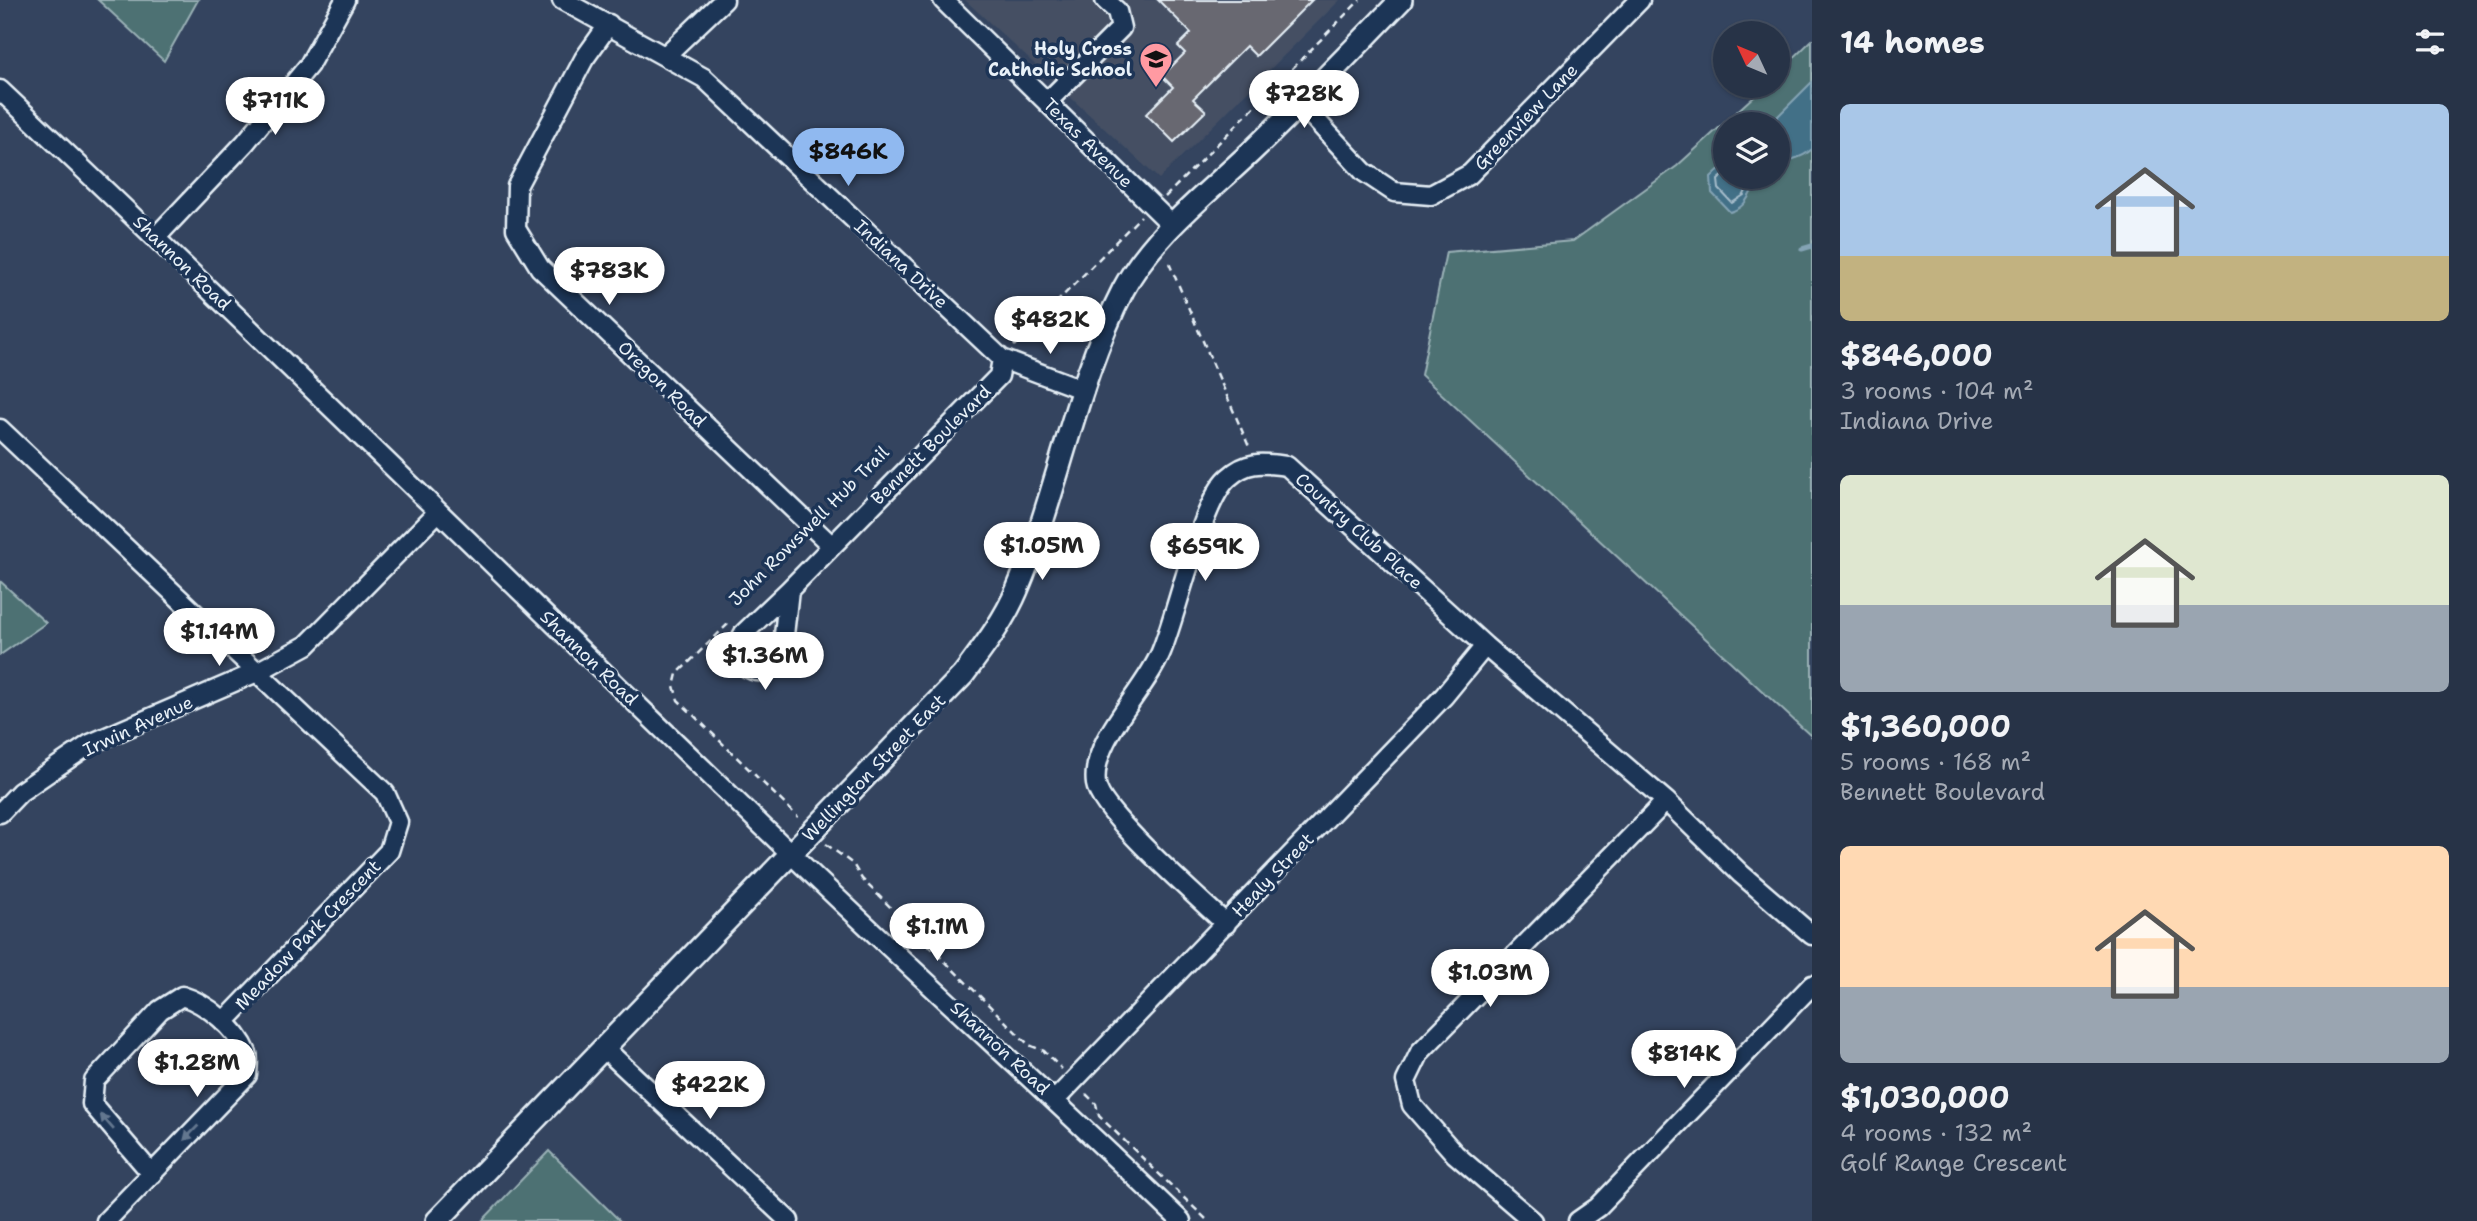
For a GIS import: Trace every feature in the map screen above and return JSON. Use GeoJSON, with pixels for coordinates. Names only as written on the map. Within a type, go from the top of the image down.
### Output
{"type":"FeatureCollection","features":[{"type":"Feature","properties":{"kind":"main road"},"geometry":{"type":"LineString","coordinates":[[1173,226],[1301,104],[1401,0]]}},
{"type":"Feature","properties":{"kind":"main road","name":"Wellington Street East"},"geometry":{"type":"LineString","coordinates":[[437,1221],[964,675],[990,638],[1016,592],[1041,528],[1084,390],[1124,288],[1157,241],[1173,226]]}},
{"type":"Feature","properties":{"kind":"street"},"geometry":{"type":"LineString","coordinates":[[156,237],[246,143],[309,65],[345,0]]}},
{"type":"Feature","properties":{"kind":"street","name":"Indiana Drive"},"geometry":{"type":"LineString","coordinates":[[562,0],[704,78],[1002,359]]}},
{"type":"Feature","properties":{"kind":"street"},"geometry":{"type":"LineString","coordinates":[[666,56],[724,0]]}},
{"type":"Feature","properties":{"kind":"street","name":"Texas Avenue"},"geometry":{"type":"LineString","coordinates":[[943,0],[1173,226]]}},
{"type":"Feature","properties":{"kind":"street"},"geometry":{"type":"LineString","coordinates":[[1047,102],[1121,28],[1117,11],[1105,0]]}},
{"type":"Feature","properties":{"kind":"street","name":"Greenview Lane"},"geometry":{"type":"LineString","coordinates":[[1301,104],[1364,172],[1394,192],[1431,195],[1470,174],[1640,0]]}},
{"type":"Feature","properties":{"kind":"street","name":"Oregon Road"},"geometry":{"type":"LineString","coordinates":[[610,24],[584,58],[517,186],[516,229],[540,268],[831,545]]}},
{"type":"Feature","properties":{"kind":"street","name":"Shannon Road"},"geometry":{"type":"LineString","coordinates":[[0,90],[156,237],[791,854],[1056,1099],[1181,1221]]}},
{"type":"Feature","properties":{"kind":"street"},"geometry":{"type":"LineString","coordinates":[[1002,359],[1084,390]]}},
{"type":"Feature","properties":{"kind":"street","name":"Bennett Boulevard"},"geometry":{"type":"LineString","coordinates":[[789,590],[999,376],[1002,359]]}},
{"type":"Feature","properties":{"kind":"street","name":"Meadow Park Crescent"},"geometry":{"type":"LineString","coordinates":[[0,429],[384,793],[398,821],[389,852],[223,1022]]}},
{"type":"Feature","properties":{"kind":"street"},"geometry":{"type":"LineString","coordinates":[[1226,924],[1112,812],[1096,786],[1098,756],[1160,654],[1207,516],[1227,479],[1255,462]]}},
{"type":"Feature","properties":{"kind":"street","name":"Country Club Place"},"geometry":{"type":"LineString","coordinates":[[1255,462],[1287,466],[1485,646],[1666,801],[1741,874],[1812,935]]}},
{"type":"Feature","properties":{"kind":"street","name":"Irwin Avenue"},"geometry":{"type":"LineString","coordinates":[[0,813],[20,792],[90,744],[257,672],[307,645],[438,512]]}},
{"type":"Feature","properties":{"kind":"street","name":"Healy Street"},"geometry":{"type":"LineString","coordinates":[[1056,1099],[1444,696],[1485,646]]}},
{"type":"Feature","properties":{"kind":"street"},"geometry":{"type":"LineString","coordinates":[[1533,1221],[1455,1154],[1412,1105],[1406,1081],[1420,1052],[1666,801]]}},
{"type":"Feature","properties":{"kind":"street"},"geometry":{"type":"LineString","coordinates":[[1578,1221],[1598,1207],[1812,985]]}},
{"type":"Feature","properties":{"kind":"street"},"geometry":{"type":"LineString","coordinates":[[106,1221],[152,1174],[247,1075],[248,1054],[223,1022],[201,1002],[182,996],[160,1010],[94,1081],[92,1104],[152,1174]]}},
{"type":"Feature","properties":{"kind":"street"},"geometry":{"type":"LineString","coordinates":[[604,1048],[789,1221]]}},
{"type":"Feature","properties":{"kind":"path"},"geometry":{"type":"LineString","coordinates":[[1002,359],[1135,220],[1154,208],[1360,0]]}},
{"type":"Feature","properties":{"kind":"path"},"geometry":{"type":"LineString","coordinates":[[1169,263],[1255,462]]}},
{"type":"Feature","properties":{"kind":"path","name":"John Rowswell Hub Trail"},"geometry":{"type":"LineString","coordinates":[[734,618],[677,674],[674,686],[678,700],[836,854],[853,864],[862,880],[1029,1045],[1044,1051],[1096,1104],[1099,1116],[1209,1221]]}},
{"type":"Feature","properties":{"kind":"shaded area","name":"Holy Cross Catholic School"},"geometry":{"type":"Polygon","coordinates":[[[965,0],[1340,0],[1159,179],[965,0]]]}},
{"type":"Feature","properties":{"kind":"green space"},"geometry":{"type":"Polygon","coordinates":[[[98,0],[198,0],[164,61],[98,0]]]}},
{"type":"Feature","properties":{"kind":"green space"},"geometry":{"type":"Polygon","coordinates":[[[1812,40],[1812,737],[1421,375],[1446,252],[1573,241],[1677,166],[1713,133],[1713,189],[1790,189],[1790,112],[1736,112],[1752,98],[1790,98],[1790,61],[1812,40]]]}},
{"type":"Feature","properties":{"kind":"green space"},"geometry":{"type":"Polygon","coordinates":[[[0,581],[46,623],[0,655],[0,581]]]}},
{"type":"Feature","properties":{"kind":"green space"},"geometry":{"type":"Polygon","coordinates":[[[549,1151],[620,1221],[482,1221],[549,1151]]]}},
{"type":"Feature","properties":{"kind":"water"},"geometry":{"type":"Polygon","coordinates":[[[1812,82],[1812,149],[1790,160],[1790,112],[1782,112],[1812,82]]]}},
{"type":"Feature","properties":{"kind":"water"},"geometry":{"type":"Polygon","coordinates":[[[1713,175],[1713,189],[1753,189],[1742,206],[1730,212],[1712,193],[1713,175]]]}},
{"type":"Feature","properties":{"kind":"building"},"geometry":{"type":"Polygon","coordinates":[[[1158,0],[1312,0],[1256,56],[1246,46],[1193,99],[1206,111],[1174,142],[1146,114],[1173,87],[1162,76],[1185,53],[1178,46],[1191,33],[1158,0]]]}},
{"type":"Feature","properties":{"kind":"waterway"},"geometry":{"type":"LineString","coordinates":[[1802,249],[1812,246]]}},
{"type":"Feature","properties":{"kind":"place","name":"Holy Cross Catholic School"},"geometry":{"type":"Point","coordinates":[1156,89]}}]}
